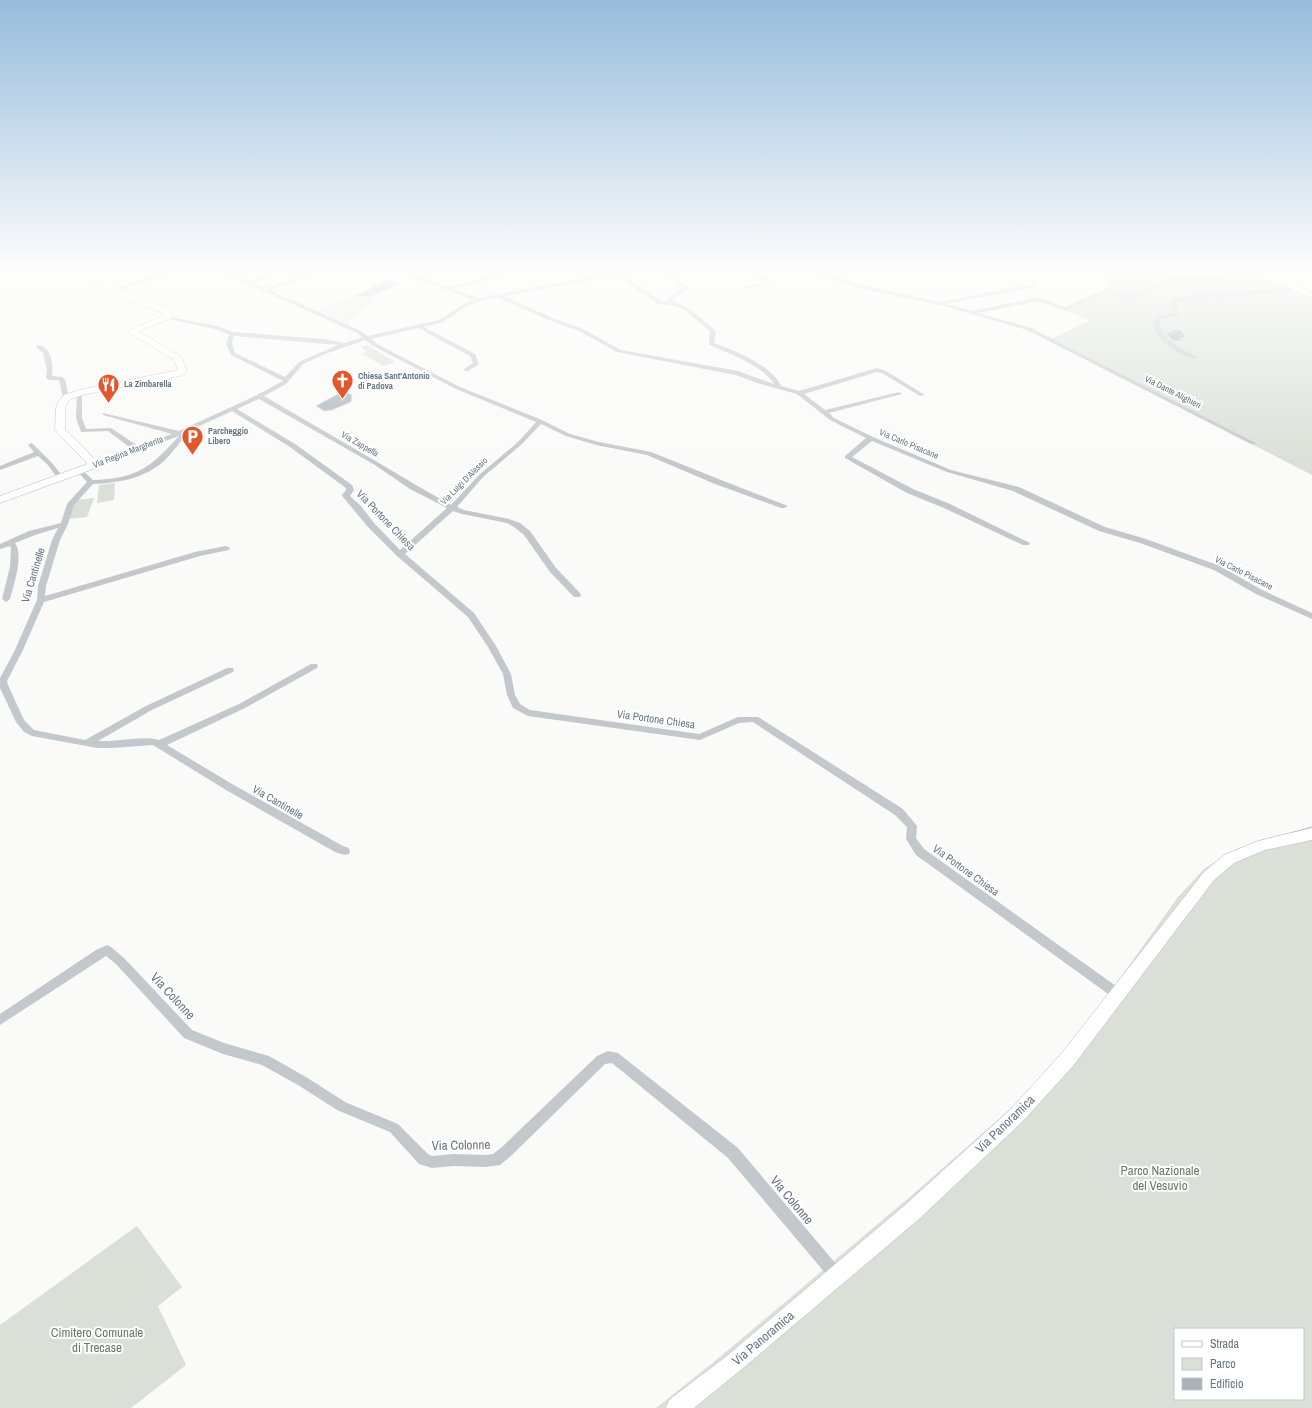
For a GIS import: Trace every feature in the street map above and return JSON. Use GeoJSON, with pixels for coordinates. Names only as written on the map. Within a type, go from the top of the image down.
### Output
{"type":"FeatureCollection","features":[{"type":"Feature","properties":{"kind":"street"},"geometry":{"type":"LineString","coordinates":[[92,466],[92,462],[83,451],[60,430],[60,413],[63,402],[66,398],[79,393],[180,373],[183,371],[178,359],[136,334]]}},
{"type":"Feature","properties":{"kind":"street"},"geometry":{"type":"LineString","coordinates":[[286,380],[233,354],[228,346],[228,340],[232,334],[344,344]]}},
{"type":"Feature","properties":{"kind":"street"},"geometry":{"type":"LineString","coordinates":[[361,334],[375,345],[458,388],[540,421],[568,435],[598,444],[650,454],[718,482],[784,506]]}},
{"type":"Feature","properties":{"kind":"street","name":"Via Regina Margherita"},"geometry":{"type":"LineString","coordinates":[[0,500],[182,432],[280,386],[301,363],[344,344],[384,334]]}},
{"type":"Feature","properties":{"kind":"street"},"geometry":{"type":"LineString","coordinates":[[433,334],[473,355],[476,364],[466,370]]}},
{"type":"Feature","properties":{"kind":"street","name":"Via Carlo Pisacane"},"geometry":{"type":"LineString","coordinates":[[588,334],[619,351],[738,373],[779,388],[799,393],[823,413],[871,438],[949,471],[1016,490],[1102,529],[1143,541],[1217,568],[1259,592],[1312,616]]}},
{"type":"Feature","properties":{"kind":"street"},"geometry":{"type":"LineString","coordinates":[[713,334],[711,344],[733,352],[760,368],[776,381],[779,388]]}},
{"type":"Feature","properties":{"kind":"street","name":"Via Dante Alighieri"},"geometry":{"type":"LineString","coordinates":[[1039,334],[1253,443]]}},
{"type":"Feature","properties":{"kind":"street"},"geometry":{"type":"LineString","coordinates":[[1160,334],[1167,343],[1194,358]]}},
{"type":"Feature","properties":{"kind":"street"},"geometry":{"type":"LineString","coordinates":[[38,346],[46,352],[50,370],[49,378],[57,378],[62,380],[66,398]]}},
{"type":"Feature","properties":{"kind":"street"},"geometry":{"type":"LineString","coordinates":[[799,393],[878,370],[884,372],[922,395]]}},
{"type":"Feature","properties":{"kind":"street"},"geometry":{"type":"LineString","coordinates":[[79,393],[79,418],[83,430],[109,429],[137,449]]}},
{"type":"Feature","properties":{"kind":"street"},"geometry":{"type":"LineString","coordinates":[[823,413],[899,394]]}},
{"type":"Feature","properties":{"kind":"street","name":"Via Zappella"},"geometry":{"type":"LineString","coordinates":[[259,396],[377,464],[413,487],[452,508],[462,512],[509,521],[517,525],[527,533],[553,570],[577,595]]}},
{"type":"Feature","properties":{"kind":"street","name":"Via Portone Chiesa"},"geometry":{"type":"LineString","coordinates":[[232,409],[300,451],[330,471],[349,487],[350,490],[346,495],[347,497],[371,525],[400,554],[471,615],[492,646],[507,674],[511,695],[516,706],[528,713],[700,737],[738,720],[755,719],[899,812],[912,826],[911,839],[920,852],[1119,995]]}},
{"type":"Feature","properties":{"kind":"street"},"geometry":{"type":"LineString","coordinates":[[80,470],[91,482],[115,480],[149,469],[186,431],[182,432],[105,414]]}},
{"type":"Feature","properties":{"kind":"street","name":"Via Luigi D'Alessio"},"geometry":{"type":"LineString","coordinates":[[400,554],[452,508],[482,476],[520,444],[540,421]]}},
{"type":"Feature","properties":{"kind":"street"},"geometry":{"type":"LineString","coordinates":[[871,438],[846,457],[910,491],[947,506],[1026,543]]}},
{"type":"Feature","properties":{"kind":"street"},"geometry":{"type":"LineString","coordinates":[[31,445],[50,464],[60,478]]}},
{"type":"Feature","properties":{"kind":"street"},"geometry":{"type":"LineString","coordinates":[[0,468],[38,453]]}},
{"type":"Feature","properties":{"kind":"street","name":"Via Cantinelle"},"geometry":{"type":"LineString","coordinates":[[91,482],[71,504],[64,524],[56,540],[42,586],[41,600],[2,684],[18,718],[27,730],[87,744],[122,745],[147,741],[160,744],[188,763],[279,816],[339,849],[346,851]]}},
{"type":"Feature","properties":{"kind":"street"},"geometry":{"type":"LineString","coordinates":[[0,547],[32,533],[64,524]]}},
{"type":"Feature","properties":{"kind":"street"},"geometry":{"type":"LineString","coordinates":[[6,599],[14,567],[15,548],[11,542]]}},
{"type":"Feature","properties":{"kind":"street"},"geometry":{"type":"LineString","coordinates":[[41,600],[198,554],[226,548]]}},
{"type":"Feature","properties":{"kind":"street"},"geometry":{"type":"LineString","coordinates":[[160,744],[242,706],[314,666]]}},
{"type":"Feature","properties":{"kind":"street"},"geometry":{"type":"LineString","coordinates":[[87,744],[125,721],[230,670]]}},
{"type":"Feature","properties":{"kind":"street","name":"Via Panoramica"},"geometry":{"type":"LineString","coordinates":[[677,1408],[735,1362],[912,1212],[1017,1115],[1067,1060],[1119,995],[1208,876],[1229,859],[1263,845],[1312,834]]}},
{"type":"Feature","properties":{"kind":"street","name":"Via Colonne"},"geometry":{"type":"LineString","coordinates":[[0,1020],[100,953],[107,950],[115,956],[188,1034],[223,1048],[265,1060],[341,1106],[394,1128],[424,1160],[432,1162],[454,1160],[486,1162],[495,1160],[507,1152],[601,1060],[608,1057],[614,1058],[733,1153],[837,1276]]}},
{"type":"Feature","properties":{"kind":"green space"},"geometry":{"type":"Polygon","coordinates":[[[1062,334],[1312,334],[1312,475],[1049,340],[1062,334]]]}},
{"type":"Feature","properties":{"kind":"green space"},"geometry":{"type":"Polygon","coordinates":[[[367,345],[395,362],[384,366],[362,354],[367,352],[361,347],[367,345]]]}},
{"type":"Feature","properties":{"kind":"green space"},"geometry":{"type":"Polygon","coordinates":[[[115,483],[114,500],[97,503],[99,485],[115,483]]]}},
{"type":"Feature","properties":{"kind":"green space"},"geometry":{"type":"Polygon","coordinates":[[[94,498],[87,517],[69,519],[76,500],[94,498]]]}},
{"type":"Feature","properties":{"kind":"green space","name":"Parco Nazionale del Vesuvio"},"geometry":{"type":"Polygon","coordinates":[[[1312,826],[1312,1408],[656,1408],[715,1361],[911,1196],[1042,1081],[1083,1030],[1178,897],[1204,869],[1236,849],[1312,826]]]}},
{"type":"Feature","properties":{"kind":"green space","name":"Cimitero Comunale di Trecase"},"geometry":{"type":"Polygon","coordinates":[[[137,1226],[182,1287],[158,1306],[186,1365],[131,1408],[0,1408],[0,1325],[137,1226]]]}},
{"type":"Feature","properties":{"kind":"building"},"geometry":{"type":"Polygon","coordinates":[[[1167,334],[1183,334],[1186,338],[1180,338],[1182,341],[1173,341],[1167,334]]]}},
{"type":"Feature","properties":{"kind":"building","name":"Chiesa Sant'Antonio di Padova"},"geometry":{"type":"Polygon","coordinates":[[[343,391],[352,395],[351,402],[332,410],[324,411],[316,406],[343,391]]]}},
{"type":"Feature","properties":{"kind":"place","name":"Chiesa Sant'Antonio di Padova"},"geometry":{"type":"Point","coordinates":[343,400]}},
{"type":"Feature","properties":{"kind":"place","name":"La Zimbarella"},"geometry":{"type":"Point","coordinates":[109,404]}},
{"type":"Feature","properties":{"kind":"place","name":"Parcheggio Libero"},"geometry":{"type":"Point","coordinates":[192,456]}}]}
